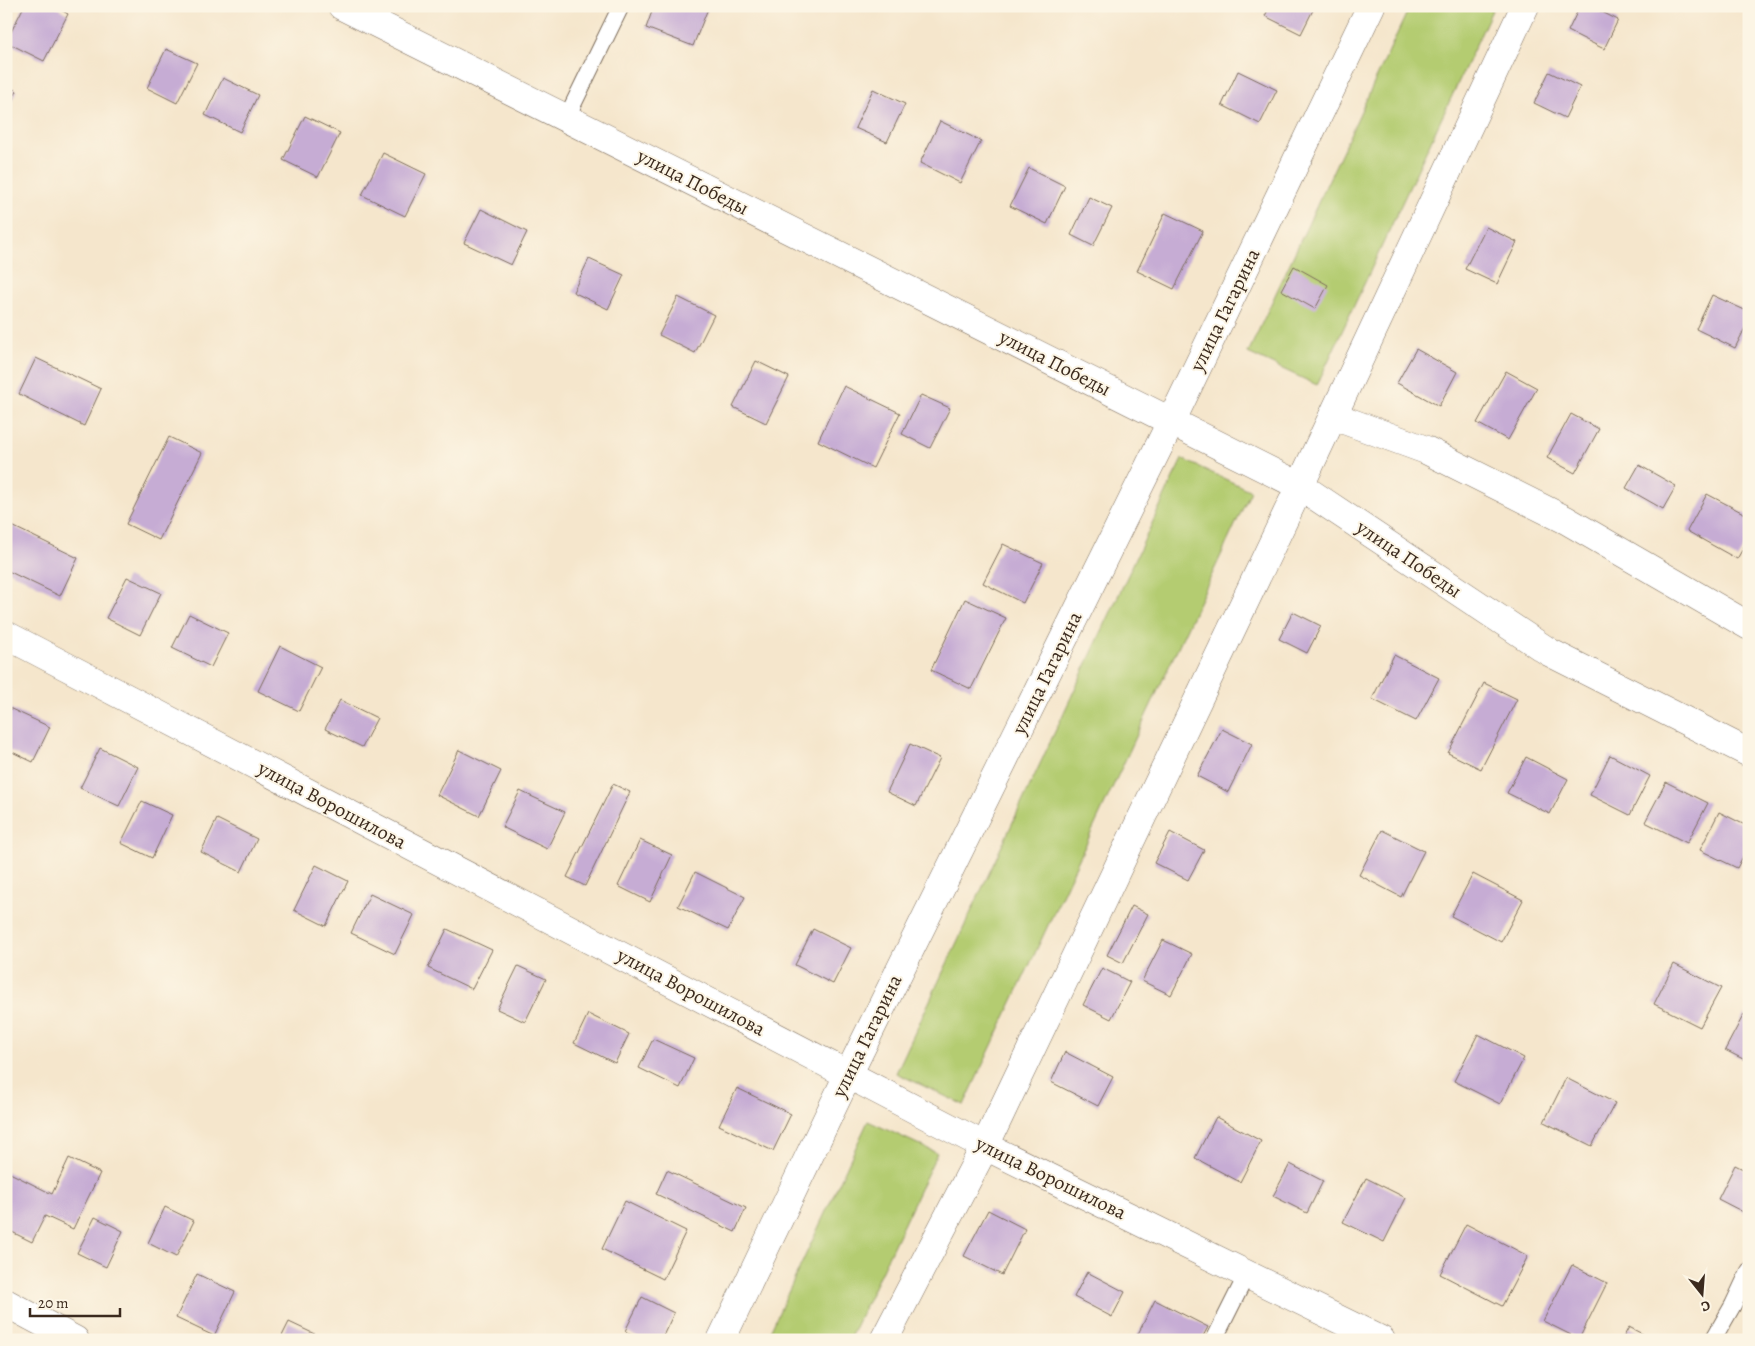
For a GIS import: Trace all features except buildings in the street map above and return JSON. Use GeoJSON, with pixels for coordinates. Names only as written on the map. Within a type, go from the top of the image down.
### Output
{"type":"FeatureCollection","features":[{"type":"Feature","properties":{"kind":"street","name":"улица Победы"},"geometry":{"type":"LineString","coordinates":[[342,6],[1300,486],[1549,652],[1748,752]]}},
{"type":"Feature","properties":{"kind":"street","name":"улица Гагарина"},"geometry":{"type":"LineString","coordinates":[[720,1340],[848,1075],[1172,422],[1372,6]]}},
{"type":"Feature","properties":{"kind":"street"},"geometry":{"type":"LineString","coordinates":[[884,1340],[985,1146],[1300,486],[1524,6]]}},
{"type":"Feature","properties":{"kind":"street"},"geometry":{"type":"LineString","coordinates":[[1333,416],[1426,450],[1566,520],[1749,626]]}},
{"type":"Feature","properties":{"kind":"street","name":"улица Ворошилова"},"geometry":{"type":"LineString","coordinates":[[6,634],[985,1146],[1381,1340]]}},
{"type":"Feature","properties":{"kind":"street"},"geometry":{"type":"LineString","coordinates":[[6,1303],[74,1340]]}},
{"type":"Feature","properties":{"kind":"lane"},"geometry":{"type":"LineString","coordinates":[[566,119],[621,6]]}},
{"type":"Feature","properties":{"kind":"lane"},"geometry":{"type":"LineString","coordinates":[[1713,1340],[1749,1271]]}},
{"type":"Feature","properties":{"kind":"lane"},"geometry":{"type":"LineString","coordinates":[[1214,1340],[1247,1274]]}},
{"type":"Feature","properties":{"kind":"green space"},"geometry":{"type":"Polygon","coordinates":[[[1410,6],[1494,6],[1317,385],[1248,353],[1410,6]]]}},
{"type":"Feature","properties":{"kind":"green space"},"geometry":{"type":"Polygon","coordinates":[[[1182,459],[1251,491],[964,1105],[896,1073],[1182,459]]]}},
{"type":"Feature","properties":{"kind":"green space"},"geometry":{"type":"Polygon","coordinates":[[[868,1121],[937,1153],[849,1340],[766,1340],[868,1121]]]}}]}
